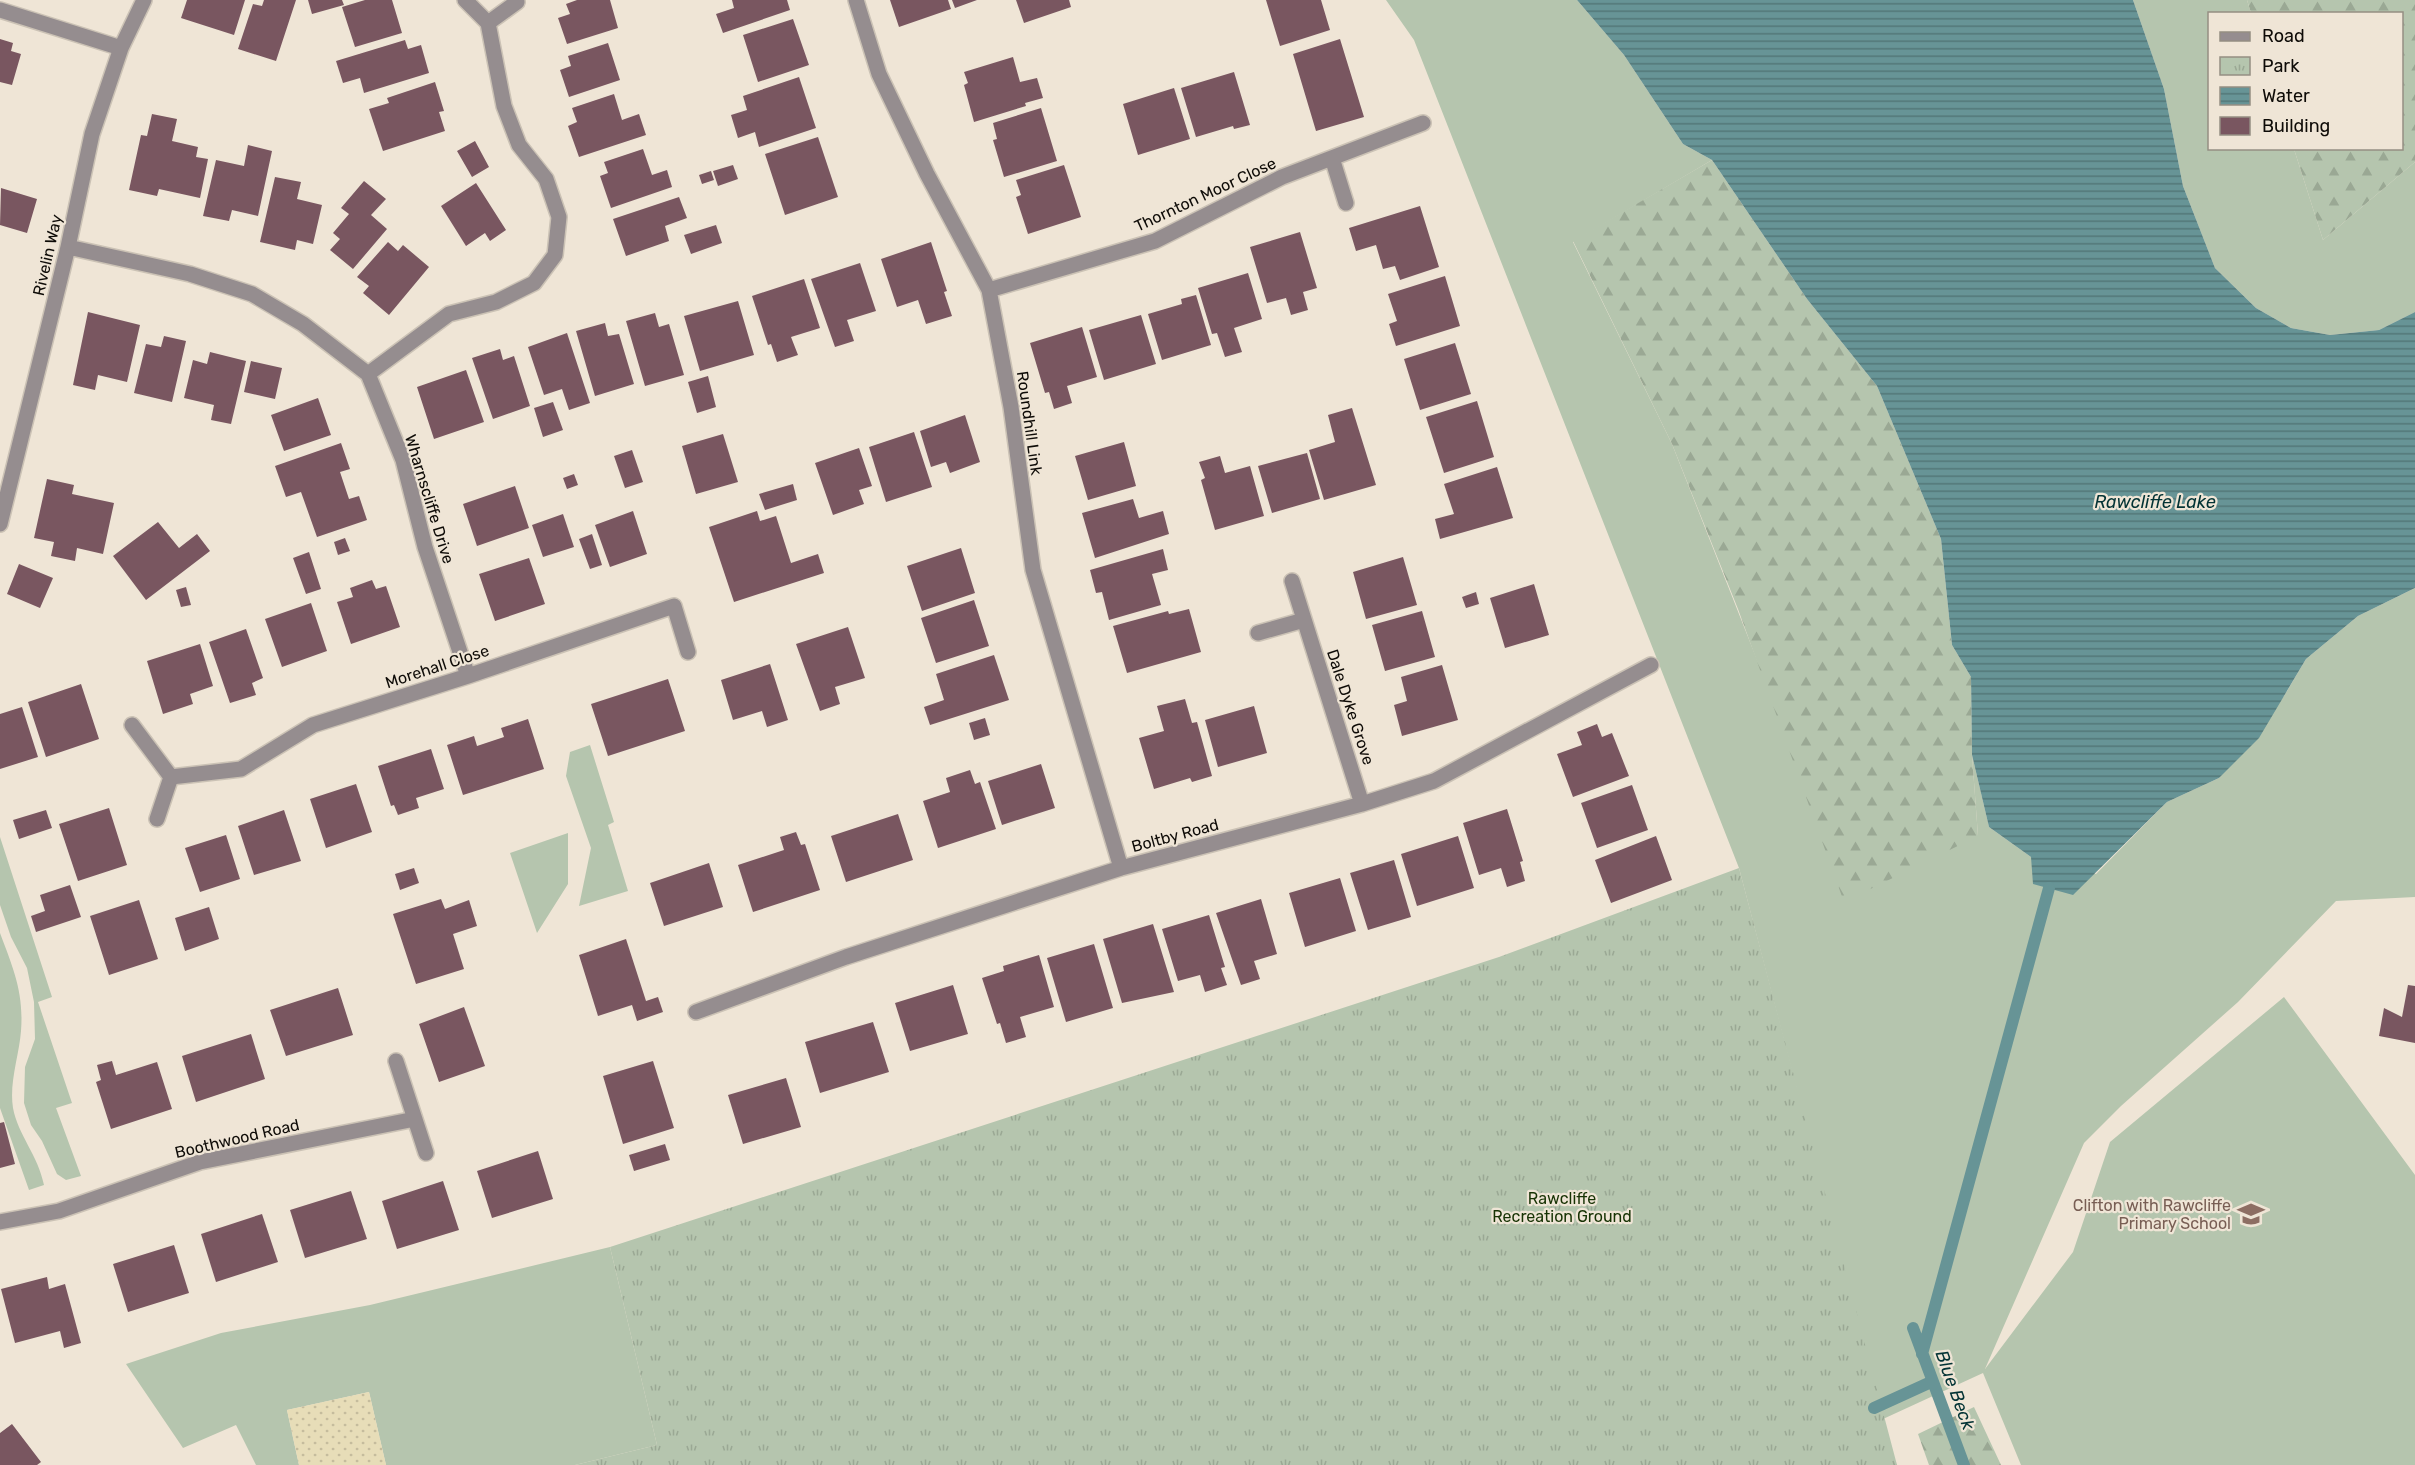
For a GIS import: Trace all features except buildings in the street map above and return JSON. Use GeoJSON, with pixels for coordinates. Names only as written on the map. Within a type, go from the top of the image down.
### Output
{"type":"FeatureCollection","features":[{"type":"Feature","properties":{"kind":"street","name":"Rivelin Way"},"geometry":{"type":"LineString","coordinates":[[0,524],[68,248],[92,134],[121,48],[144,0]]}},
{"type":"Feature","properties":{"kind":"street"},"geometry":{"type":"LineString","coordinates":[[368,375],[448,314],[496,302],[534,283],[555,255],[559,218],[546,179],[519,145],[504,106],[488,23],[465,0]]}},
{"type":"Feature","properties":{"kind":"street","name":"Roundhill Link"},"geometry":{"type":"LineString","coordinates":[[856,0],[879,74],[927,174],[989,290],[1011,407],[1033,570],[1120,868]]}},
{"type":"Feature","properties":{"kind":"street"},"geometry":{"type":"LineString","coordinates":[[488,23],[517,2]]}},
{"type":"Feature","properties":{"kind":"street"},"geometry":{"type":"LineString","coordinates":[[0,10],[121,48]]}},
{"type":"Feature","properties":{"kind":"street","name":"Thornton Moor Close"},"geometry":{"type":"LineString","coordinates":[[989,290],[1155,241],[1282,177],[1424,123]]}},
{"type":"Feature","properties":{"kind":"street"},"geometry":{"type":"LineString","coordinates":[[1332,158],[1346,203]]}},
{"type":"Feature","properties":{"kind":"street","name":"Wharnscliffe Drive"},"geometry":{"type":"LineString","coordinates":[[68,248],[190,274],[252,294],[303,324],[368,375],[403,460],[425,547],[468,676]]}},
{"type":"Feature","properties":{"kind":"street","name":"Dale Dyke Grove"},"geometry":{"type":"LineString","coordinates":[[1292,581],[1362,804]]}},
{"type":"Feature","properties":{"kind":"street","name":"Morehall Close"},"geometry":{"type":"LineString","coordinates":[[171,777],[241,769],[313,724],[468,676],[674,606],[688,652]]}},
{"type":"Feature","properties":{"kind":"street"},"geometry":{"type":"LineString","coordinates":[[1258,633],[1304,620]]}},
{"type":"Feature","properties":{"kind":"street","name":"Boltby Road"},"geometry":{"type":"LineString","coordinates":[[696,1012],[846,957],[1120,868],[1362,804],[1434,781],[1651,665]]}},
{"type":"Feature","properties":{"kind":"street"},"geometry":{"type":"LineString","coordinates":[[132,725],[171,777],[157,819]]}},
{"type":"Feature","properties":{"kind":"street"},"geometry":{"type":"LineString","coordinates":[[396,1061],[426,1153]]}},
{"type":"Feature","properties":{"kind":"street","name":"Boothwood Road"},"geometry":{"type":"LineString","coordinates":[[0,1222],[59,1211],[200,1162],[415,1119]]}},
{"type":"Feature","properties":{"kind":"green space"},"geometry":{"type":"Polygon","coordinates":[[[1386,0],[1577,0],[1624,55],[1683,144],[1712,160],[1573,242],[1672,444],[1776,708],[1978,836],[1972,755],[1989,827],[2031,857],[2096,874],[2167,802],[2219,778],[2284,696],[2306,659],[2358,616],[2415,588],[2415,897],[2336,901],[2238,1002],[2121,1106],[2084,1143],[1985,1369],[2073,1252],[2110,1142],[2284,997],[2415,1175],[2415,1465],[2021,1465],[1983,1373],[1883,1419],[1739,868],[1414,40],[1386,0]]]}},
{"type":"Feature","properties":{"kind":"green space"},"geometry":{"type":"Polygon","coordinates":[[[2133,0],[2247,0],[2251,12],[2208,12],[2208,150],[2294,150],[2323,240],[2415,162],[2415,312],[2379,330],[2330,335],[2291,328],[2256,308],[2215,268],[2183,186],[2164,89],[2133,0]]]}},
{"type":"Feature","properties":{"kind":"green space"},"geometry":{"type":"Polygon","coordinates":[[[2247,0],[2415,0],[2415,162],[2323,240],[2294,150],[2403,150],[2403,12],[2251,12],[2247,0]]]}},
{"type":"Feature","properties":{"kind":"green space"},"geometry":{"type":"Polygon","coordinates":[[[1712,160],[1807,299],[1877,386],[1941,539],[1952,645],[1971,677],[1972,755],[1978,836],[1844,902],[1738,609],[1672,444],[1573,241],[1712,160]]]}},
{"type":"Feature","properties":{"kind":"green space"},"geometry":{"type":"Polygon","coordinates":[[[590,745],[614,822],[608,825],[628,891],[579,906],[591,848],[566,776],[570,752],[590,745]]]}},
{"type":"Feature","properties":{"kind":"green space"},"geometry":{"type":"Polygon","coordinates":[[[568,833],[568,884],[537,933],[510,853],[568,833]]]}},
{"type":"Feature","properties":{"kind":"green space"},"geometry":{"type":"Polygon","coordinates":[[[0,837],[52,997],[38,1002],[72,1103],[56,1108],[81,1176],[66,1180],[57,1174],[42,1141],[31,1125],[24,1103],[25,1067],[35,1039],[34,1002],[27,968],[11,937],[0,905],[0,837]]]}},
{"type":"Feature","properties":{"kind":"green space","name":"Rawcliffe Recreation Ground"},"geometry":{"type":"Polygon","coordinates":[[[1739,868],[1897,1465],[575,1465],[657,1445],[610,1247],[1499,957],[1739,868]]]}},
{"type":"Feature","properties":{"kind":"green space"},"geometry":{"type":"Polygon","coordinates":[[[0,933],[16,980],[21,1004],[21,1031],[13,1079],[13,1108],[44,1185],[29,1190],[0,1108],[0,933]]]}},
{"type":"Feature","properties":{"kind":"green space"},"geometry":{"type":"Polygon","coordinates":[[[610,1247],[657,1445],[575,1465],[386,1465],[369,1392],[287,1410],[299,1465],[256,1465],[236,1425],[183,1448],[126,1364],[221,1333],[370,1305],[610,1247]]]}},
{"type":"Feature","properties":{"kind":"green space"},"geometry":{"type":"Polygon","coordinates":[[[1974,1407],[2001,1465],[1929,1465],[1918,1434],[1974,1407]]]}},
{"type":"Feature","properties":{"kind":"sand"},"geometry":{"type":"Polygon","coordinates":[[[369,1392],[386,1465],[299,1465],[287,1410],[369,1392]]]}},
{"type":"Feature","properties":{"kind":"water","name":"Rawcliffe Lake"},"geometry":{"type":"Polygon","coordinates":[[[1577,0],[2133,0],[2164,89],[2183,186],[2215,268],[2256,308],[2291,328],[2330,335],[2379,330],[2415,312],[2415,588],[2358,616],[2306,659],[2259,738],[2219,778],[2167,802],[2073,895],[2033,884],[2031,857],[1989,827],[1972,755],[1971,677],[1952,645],[1941,539],[1877,386],[1807,299],[1712,160],[1683,144],[1624,55],[1577,0]]]}},
{"type":"Feature","properties":{"kind":"waterway"},"geometry":{"type":"LineString","coordinates":[[1922,1354],[2049,888]]}},
{"type":"Feature","properties":{"kind":"waterway","name":"Blue Beck"},"geometry":{"type":"LineString","coordinates":[[1913,1328],[1964,1465]]}},
{"type":"Feature","properties":{"kind":"waterway"},"geometry":{"type":"LineString","coordinates":[[1874,1408],[1931,1382]]}},
{"type":"Feature","properties":{"kind":"place","name":"Clifton with Rawcliffe Primary School"},"geometry":{"type":"Point","coordinates":[2251,1214]}}]}
